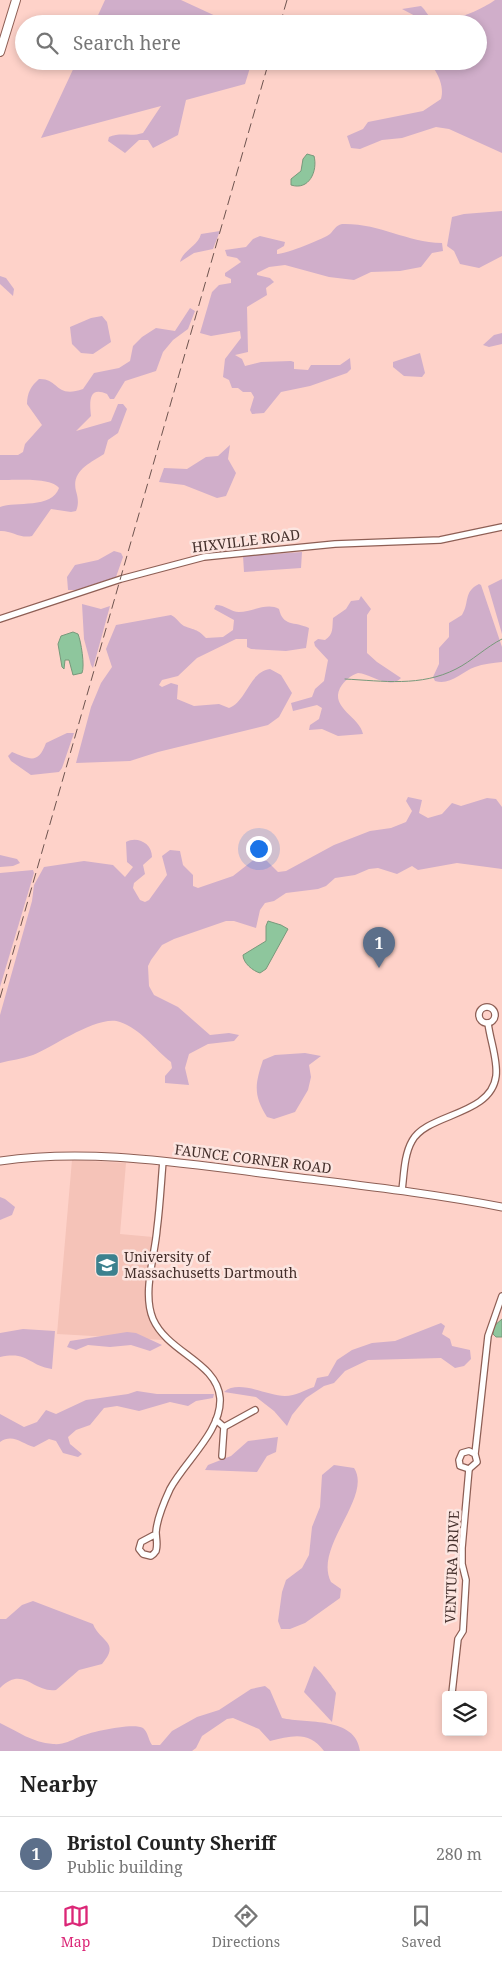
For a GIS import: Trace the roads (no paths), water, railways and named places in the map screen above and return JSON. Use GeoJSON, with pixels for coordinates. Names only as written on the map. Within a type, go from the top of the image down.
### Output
{"type":"FeatureCollection","features":[{"type":"Feature","properties":{"kind":"highway"},"geometry":{"type":"LineString","coordinates":[[0,52],[16,0]]}},
{"type":"Feature","properties":{"kind":"main road","name":"FAUNCE CORNER ROAD"},"geometry":{"type":"LineString","coordinates":[[0,1161],[72,1155],[163,1161],[402,1190],[502,1206]]}},
{"type":"Feature","properties":{"kind":"street","name":"HIXVILLE ROAD"},"geometry":{"type":"LineString","coordinates":[[0,619],[112,582],[204,557],[325,545],[432,541],[502,527]]}},
{"type":"Feature","properties":{"kind":"street"},"geometry":{"type":"LineString","coordinates":[[402,1190],[408,1149],[415,1136],[472,1106],[490,1092],[494,1085],[496,1068],[488,1023]]}},
{"type":"Feature","properties":{"kind":"street"},"geometry":{"type":"LineString","coordinates":[[156,1534],[162,1506],[169,1491],[183,1466],[210,1432],[216,1420],[220,1397],[215,1383],[204,1368],[167,1340],[156,1326],[150,1308],[163,1161]]}},
{"type":"Feature","properties":{"kind":"street","name":"VENTURA DRIVE"},"geometry":{"type":"LineString","coordinates":[[452,1691],[458,1639],[463,1631],[466,1580],[462,1564],[462,1548],[469,1470],[477,1462],[475,1454],[488,1336],[502,1296]]}},
{"type":"Feature","properties":{"kind":"street"},"geometry":{"type":"LineString","coordinates":[[224,1427],[255,1410]]}},
{"type":"Feature","properties":{"kind":"street"},"geometry":{"type":"LineString","coordinates":[[216,1420],[224,1427]]}},
{"type":"Feature","properties":{"kind":"street"},"geometry":{"type":"LineString","coordinates":[[222,1456],[224,1427]]}},
{"type":"Feature","properties":{"kind":"street","name":"VENTURA DRIVE"},"geometry":{"type":"LineString","coordinates":[[469,1470],[460,1466],[459,1458],[467,1451],[475,1454]]}},
{"type":"Feature","properties":{"kind":"waterway"},"geometry":{"type":"LineString","coordinates":[[345,679],[402,682],[443,675],[468,662],[502,639]]}},
{"type":"Feature","properties":{"kind":"railway"},"geometry":{"type":"LineString","coordinates":[[283,15],[287,0]]}},
{"type":"Feature","properties":{"kind":"railway"},"geometry":{"type":"LineString","coordinates":[[0,998],[266,70]]}},
{"type":"Feature","properties":{"kind":"place","name":"Bristol County Sheriff"},"geometry":{"type":"Point","coordinates":[379,968]}},
{"type":"Feature","properties":{"kind":"place","name":"University of Massachusetts Dartmouth"},"geometry":{"type":"Point","coordinates":[107,1265]}}]}
